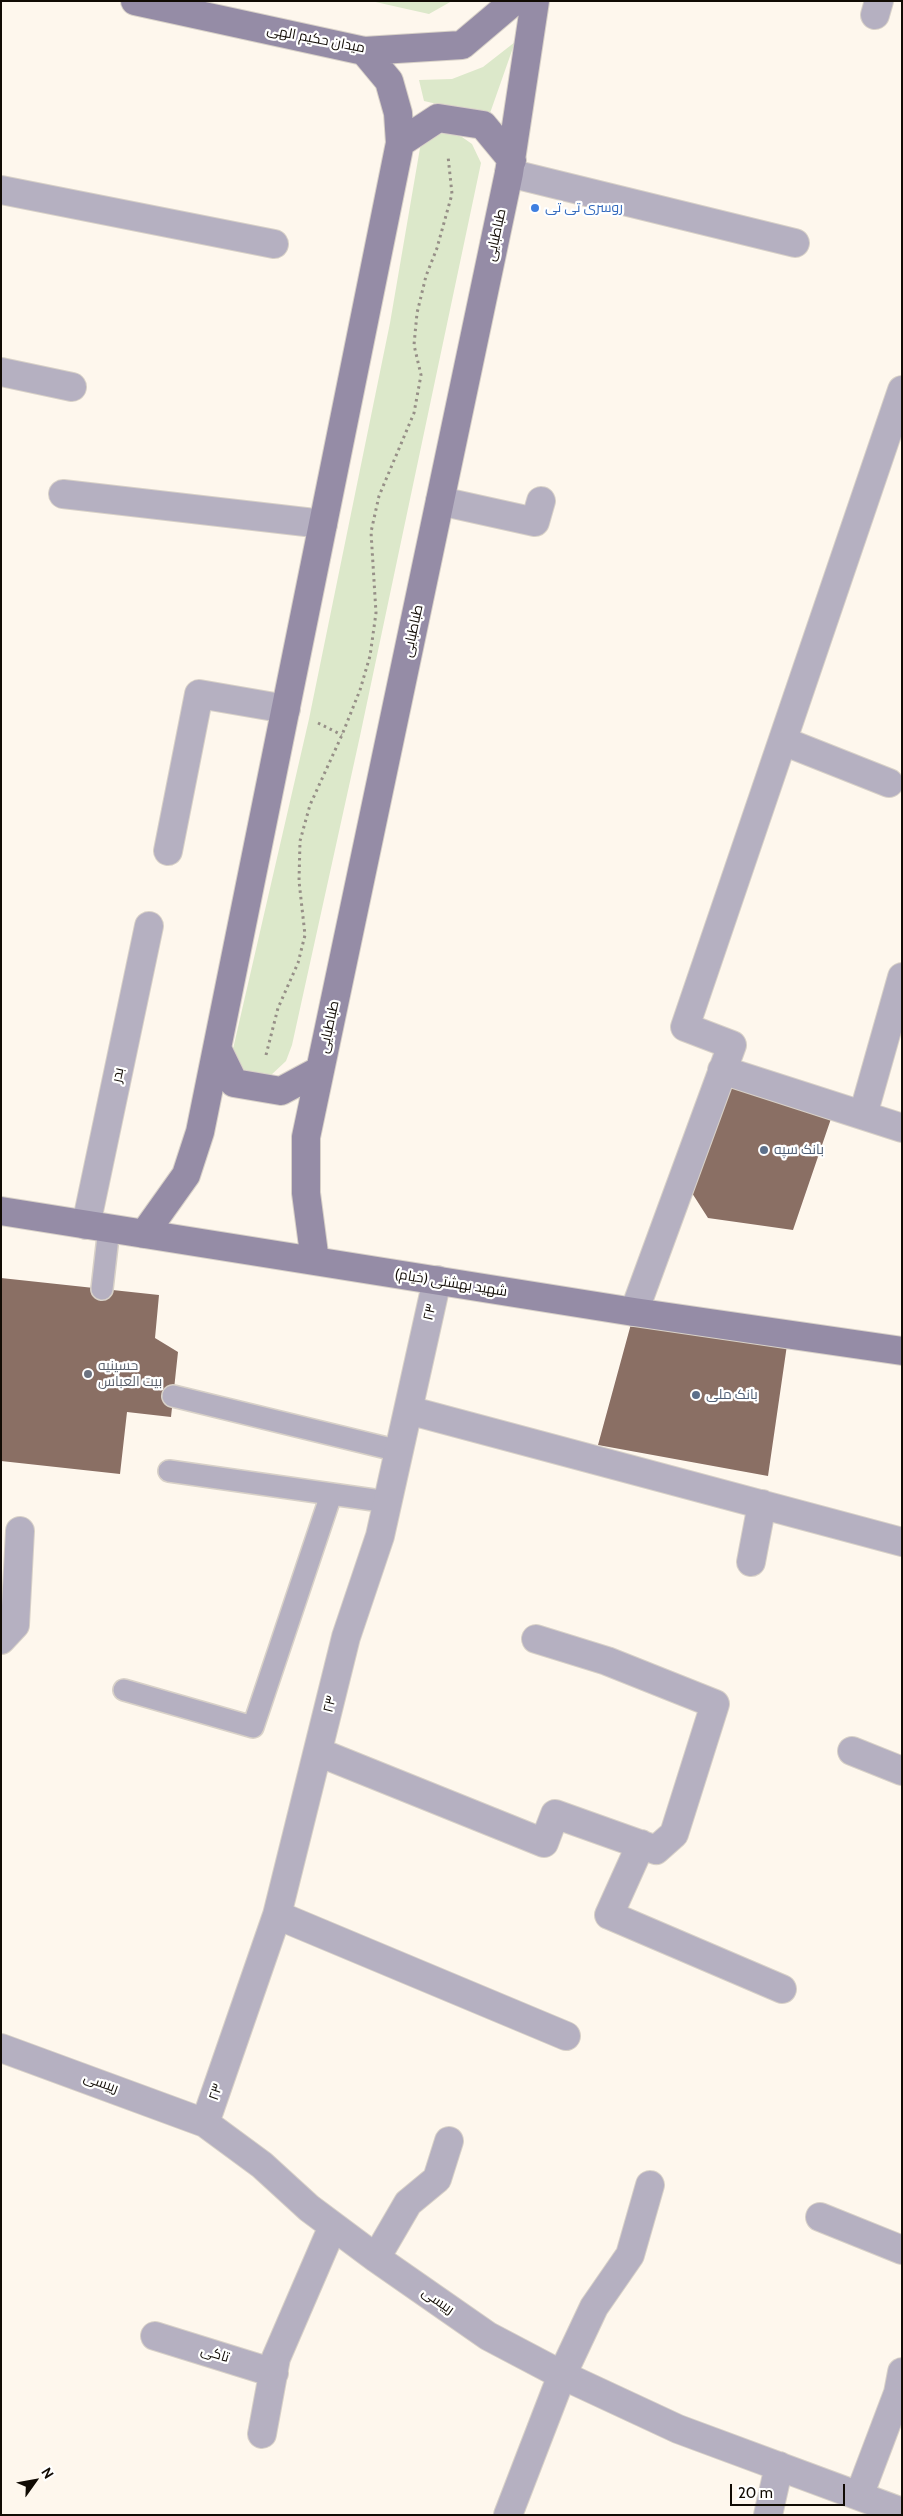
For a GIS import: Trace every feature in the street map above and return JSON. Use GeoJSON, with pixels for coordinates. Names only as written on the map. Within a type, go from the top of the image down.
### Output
{"type":"FeatureCollection","features":[{"type":"Feature","properties":{"kind":"main road","name":"میدان حکیم الهی"},"geometry":{"type":"LineString","coordinates":[[135,1],[364,51],[462,45],[514,1]]}},
{"type":"Feature","properties":{"kind":"main road","name":"طباطبایی"},"geometry":{"type":"LineString","coordinates":[[316,1261],[306,1193],[306,1137],[510,166],[534,1]]}},
{"type":"Feature","properties":{"kind":"main road"},"geometry":{"type":"LineString","coordinates":[[144,1234],[186,1175],[200,1132],[400,143],[398,113],[389,82],[364,51]]}},
{"type":"Feature","properties":{"kind":"main road"},"geometry":{"type":"LineString","coordinates":[[400,143],[438,118],[474,123],[483,125],[510,166]]}},
{"type":"Feature","properties":{"kind":"main road"},"geometry":{"type":"LineString","coordinates":[[217,1048],[234,1083],[281,1091],[320,1070]]}},
{"type":"Feature","properties":{"kind":"main road","name":"شهید بهشتی (خیام)"},"geometry":{"type":"LineString","coordinates":[[1,1211],[634,1312],[902,1351]]}},
{"type":"Feature","properties":{"kind":"street"},"geometry":{"type":"LineString","coordinates":[[510,166],[795,243]]}},
{"type":"Feature","properties":{"kind":"street"},"geometry":{"type":"LineString","coordinates":[[1,190],[274,244]]}},
{"type":"Feature","properties":{"kind":"street"},"geometry":{"type":"LineString","coordinates":[[1,372],[72,387]]}},
{"type":"Feature","properties":{"kind":"street"},"geometry":{"type":"LineString","coordinates":[[634,1312],[732,1045],[686,1027],[902,390]]}},
{"type":"Feature","properties":{"kind":"street"},"geometry":{"type":"LineString","coordinates":[[63,494],[323,524]]}},
{"type":"Feature","properties":{"kind":"street"},"geometry":{"type":"LineString","coordinates":[[440,501],[535,522],[540,501]]}},
{"type":"Feature","properties":{"kind":"street"},"geometry":{"type":"LineString","coordinates":[[168,851],[199,694],[286,709]]}},
{"type":"Feature","properties":{"kind":"street"},"geometry":{"type":"LineString","coordinates":[[782,741],[890,783]]}},
{"type":"Feature","properties":{"kind":"street","name":"بدر"},"geometry":{"type":"LineString","coordinates":[[98,1226],[150,926]]}},
{"type":"Feature","properties":{"kind":"street"},"geometry":{"type":"LineString","coordinates":[[863,1115],[902,978]]}},
{"type":"Feature","properties":{"kind":"street"},"geometry":{"type":"LineString","coordinates":[[722,1070],[902,1128]]}},
{"type":"Feature","properties":{"kind":"street","name":"۲۳"},"geometry":{"type":"LineString","coordinates":[[205,2123],[276,1915],[346,1637],[380,1536],[437,1280]]}},
{"type":"Feature","properties":{"kind":"street"},"geometry":{"type":"LineString","coordinates":[[408,1410],[902,1542]]}},
{"type":"Feature","properties":{"kind":"street"},"geometry":{"type":"LineString","coordinates":[[751,1562],[762,1504]]}},
{"type":"Feature","properties":{"kind":"street"},"geometry":{"type":"LineString","coordinates":[[1,1640],[15,1625],[20,1531]]}},
{"type":"Feature","properties":{"kind":"street"},"geometry":{"type":"LineString","coordinates":[[318,1752],[544,1844],[555,1814],[656,1850],[674,1834],[715,1704],[607,1662],[536,1639]]}},
{"type":"Feature","properties":{"kind":"street"},"geometry":{"type":"LineString","coordinates":[[852,1751],[902,1771]]}},
{"type":"Feature","properties":{"kind":"street"},"geometry":{"type":"LineString","coordinates":[[641,1844],[608,1915],[782,1989]]}},
{"type":"Feature","properties":{"kind":"street"},"geometry":{"type":"LineString","coordinates":[[276,1915],[566,2036]]}},
{"type":"Feature","properties":{"kind":"street","name":"رییسی"},"geometry":{"type":"LineString","coordinates":[[1,2048],[205,2123],[262,2165],[309,2208],[376,2258],[488,2336],[562,2374],[678,2429],[902,2512]]}},
{"type":"Feature","properties":{"kind":"street"},"geometry":{"type":"LineString","coordinates":[[376,2258],[408,2204],[437,2179],[449,2141]]}},
{"type":"Feature","properties":{"kind":"street"},"geometry":{"type":"LineString","coordinates":[[508,2515],[562,2374],[594,2307],[630,2256],[650,2184]]}},
{"type":"Feature","properties":{"kind":"street"},"geometry":{"type":"LineString","coordinates":[[820,2217],[902,2250]]}},
{"type":"Feature","properties":{"kind":"street"},"geometry":{"type":"LineString","coordinates":[[262,2434],[276,2358],[333,2226]]}},
{"type":"Feature","properties":{"kind":"street","name":"تاکی"},"geometry":{"type":"LineString","coordinates":[[155,2336],[274,2373]]}},
{"type":"Feature","properties":{"kind":"street"},"geometry":{"type":"LineString","coordinates":[[859,2496],[897,2411],[902,2372]]}},
{"type":"Feature","properties":{"kind":"street"},"geometry":{"type":"LineString","coordinates":[[768,2515],[779,2466]]}},
{"type":"Feature","properties":{"kind":"lane"},"geometry":{"type":"LineString","coordinates":[[98,1226],[102,1289]]}},
{"type":"Feature","properties":{"kind":"lane"},"geometry":{"type":"LineString","coordinates":[[173,1396],[399,1451]]}},
{"type":"Feature","properties":{"kind":"lane"},"geometry":{"type":"LineString","coordinates":[[169,1471],[388,1502]]}},
{"type":"Feature","properties":{"kind":"lane"},"geometry":{"type":"LineString","coordinates":[[124,1690],[253,1727],[331,1495]]}},
{"type":"Feature","properties":{"kind":"path"},"geometry":{"type":"LineString","coordinates":[[258,1087],[278,1008],[298,963],[305,935],[299,881],[300,841],[310,805],[346,726],[370,656],[376,613],[371,532],[378,496],[414,413],[421,375],[414,346],[417,313],[426,276],[437,248],[452,194],[450,156],[400,143]]}},
{"type":"Feature","properties":{"kind":"green space"},"geometry":{"type":"Polygon","coordinates":[[[371,1],[452,1],[429,14],[371,1]]]}},
{"type":"Feature","properties":{"kind":"green space"},"geometry":{"type":"Polygon","coordinates":[[[515,42],[489,116],[424,101],[419,80],[452,79],[483,67],[515,42]]]}},
{"type":"Feature","properties":{"kind":"green space"},"geometry":{"type":"Polygon","coordinates":[[[449,133],[462,137],[472,144],[481,163],[360,736],[292,1045],[286,1061],[269,1077],[250,1076],[236,1065],[233,1049],[309,719],[390,323],[420,148],[423,140],[432,134],[449,133]]]}},
{"type":"Feature","properties":{"kind":"building","name":"بانک سپه"},"geometry":{"type":"Polygon","coordinates":[[[735,1077],[835,1107],[793,1230],[708,1218],[692,1193],[735,1077]]]}},
{"type":"Feature","properties":{"kind":"building","name":"حسینیه بیت العباس"},"geometry":{"type":"Polygon","coordinates":[[[1,1278],[159,1295],[155,1338],[178,1352],[171,1417],[127,1412],[120,1474],[1,1461],[1,1278]]]}},
{"type":"Feature","properties":{"kind":"building","name":"بانک ملی"},"geometry":{"type":"Polygon","coordinates":[[[631,1324],[787,1345],[768,1476],[598,1445],[631,1324]]]}},
{"type":"Feature","properties":{"kind":"place","name":"روسری تی تی"},"geometry":{"type":"Point","coordinates":[535,208]}},
{"type":"Feature","properties":{"kind":"place","name":"بانک سپه"},"geometry":{"type":"Point","coordinates":[764,1150]}},
{"type":"Feature","properties":{"kind":"place","name":"حسینیه بیت العباس"},"geometry":{"type":"Point","coordinates":[88,1374]}},
{"type":"Feature","properties":{"kind":"place","name":"بانک ملی"},"geometry":{"type":"Point","coordinates":[696,1395]}}]}
